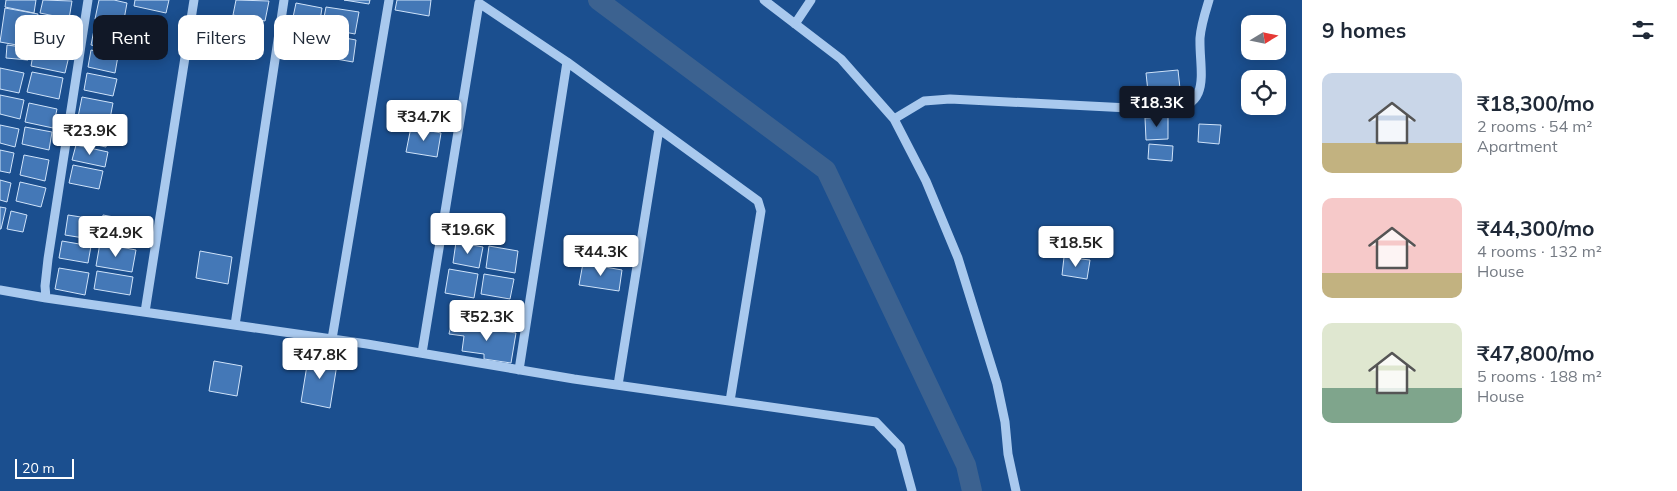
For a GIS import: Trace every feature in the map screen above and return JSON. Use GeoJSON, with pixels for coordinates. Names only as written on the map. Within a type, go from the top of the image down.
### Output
{"type":"FeatureCollection","features":[{"type":"Feature","properties":{"kind":"street"},"geometry":{"type":"LineString","coordinates":[[46,298],[45,286],[48,259],[88,0]]}},
{"type":"Feature","properties":{"kind":"street"},"geometry":{"type":"LineString","coordinates":[[145,312],[194,0]]}},
{"type":"Feature","properties":{"kind":"street"},"geometry":{"type":"LineString","coordinates":[[235,325],[284,0]]}},
{"type":"Feature","properties":{"kind":"street"},"geometry":{"type":"LineString","coordinates":[[332,339],[389,0]]}},
{"type":"Feature","properties":{"kind":"street"},"geometry":{"type":"LineString","coordinates":[[764,0],[841,58],[894,119],[926,181],[958,258],[997,384],[1006,422],[1008,454],[1016,491]]}},
{"type":"Feature","properties":{"kind":"street"},"geometry":{"type":"LineString","coordinates":[[795,24],[811,0]]}},
{"type":"Feature","properties":{"kind":"street"},"geometry":{"type":"LineString","coordinates":[[894,119],[924,101],[931,99],[1168,110],[1184,107],[1194,101],[1199,91],[1201,79],[1201,26],[1209,0]]}},
{"type":"Feature","properties":{"kind":"street"},"geometry":{"type":"LineString","coordinates":[[422,353],[476,2],[567,62],[758,201],[760,211],[730,401]]}},
{"type":"Feature","properties":{"kind":"street"},"geometry":{"type":"LineString","coordinates":[[519,370],[567,62]]}},
{"type":"Feature","properties":{"kind":"street"},"geometry":{"type":"LineString","coordinates":[[618,386],[658,128]]}},
{"type":"Feature","properties":{"kind":"street"},"geometry":{"type":"LineString","coordinates":[[0,290],[332,339],[618,386],[876,422],[900,447],[912,491]]}},
{"type":"Feature","properties":{"kind":"building"},"geometry":{"type":"Polygon","coordinates":[[[6,0],[36,0],[34,13],[5,7],[6,0]]]}},
{"type":"Feature","properties":{"kind":"building"},"geometry":{"type":"Polygon","coordinates":[[[43,0],[72,1],[70,15],[40,13],[43,0]]]}},
{"type":"Feature","properties":{"kind":"building"},"geometry":{"type":"Polygon","coordinates":[[[99,0],[114,0],[127,3],[125,15],[96,15],[99,0]]]}},
{"type":"Feature","properties":{"kind":"building"},"geometry":{"type":"Polygon","coordinates":[[[135,0],[169,0],[166,13],[134,6],[135,0]]]}},
{"type":"Feature","properties":{"kind":"building"},"geometry":{"type":"Polygon","coordinates":[[[236,0],[269,1],[265,21],[264,15],[233,15],[236,0]]]}},
{"type":"Feature","properties":{"kind":"building"},"geometry":{"type":"Polygon","coordinates":[[[344,0],[370,0],[369,4],[344,0]]]}},
{"type":"Feature","properties":{"kind":"building"},"geometry":{"type":"Polygon","coordinates":[[[397,0],[431,0],[429,16],[395,10],[397,0]]]}},
{"type":"Feature","properties":{"kind":"building"},"geometry":{"type":"Polygon","coordinates":[[[296,3],[322,8],[321,15],[293,15],[296,3]]]}},
{"type":"Feature","properties":{"kind":"building"},"geometry":{"type":"Polygon","coordinates":[[[326,7],[359,12],[355,34],[349,33],[349,15],[324,15],[326,7]]]}},
{"type":"Feature","properties":{"kind":"building"},"geometry":{"type":"Polygon","coordinates":[[[5,8],[38,14],[15,15],[15,45],[0,42],[5,8]]]}},
{"type":"Feature","properties":{"kind":"building"},"geometry":{"type":"Polygon","coordinates":[[[349,39],[356,40],[353,62],[342,60],[349,60],[349,39]]]}},
{"type":"Feature","properties":{"kind":"building"},"geometry":{"type":"Polygon","coordinates":[[[7,45],[15,46],[15,59],[6,58],[7,45]]]}},
{"type":"Feature","properties":{"kind":"building"},"geometry":{"type":"Polygon","coordinates":[[[91,50],[93,50],[93,60],[117,60],[115,73],[88,67],[91,50]]]}},
{"type":"Feature","properties":{"kind":"building"},"geometry":{"type":"Polygon","coordinates":[[[32,60],[68,60],[65,73],[31,66],[32,60]]]}},
{"type":"Feature","properties":{"kind":"building"},"geometry":{"type":"Polygon","coordinates":[[[0,68],[24,73],[19,93],[0,89],[0,68]]]}},
{"type":"Feature","properties":{"kind":"building"},"geometry":{"type":"Polygon","coordinates":[[[1178,70],[1181,98],[1149,101],[1146,73],[1178,70]]]}},
{"type":"Feature","properties":{"kind":"building"},"geometry":{"type":"Polygon","coordinates":[[[32,72],[63,78],[59,99],[27,92],[32,72]]]}},
{"type":"Feature","properties":{"kind":"building"},"geometry":{"type":"Polygon","coordinates":[[[87,73],[117,79],[113,96],[84,90],[87,73]]]}},
{"type":"Feature","properties":{"kind":"building"},"geometry":{"type":"Polygon","coordinates":[[[0,95],[24,100],[20,119],[0,114],[0,95]]]}},
{"type":"Feature","properties":{"kind":"building"},"geometry":{"type":"Polygon","coordinates":[[[82,97],[113,103],[109,124],[78,117],[82,97]]]}},
{"type":"Feature","properties":{"kind":"building"},"geometry":{"type":"Polygon","coordinates":[[[29,103],[57,109],[53,128],[25,122],[29,103]]]}},
{"type":"Feature","properties":{"kind":"building"},"geometry":{"type":"Polygon","coordinates":[[[1168,117],[1168,139],[1146,140],[1145,118],[1168,117]]]}},
{"type":"Feature","properties":{"kind":"building"},"geometry":{"type":"Polygon","coordinates":[[[79,121],[110,128],[106,147],[75,140],[79,121]]]}},
{"type":"Feature","properties":{"kind":"building"},"geometry":{"type":"Polygon","coordinates":[[[1199,124],[1221,125],[1219,144],[1198,142],[1199,124]]]}},
{"type":"Feature","properties":{"kind":"building"},"geometry":{"type":"Polygon","coordinates":[[[0,125],[19,129],[15,147],[0,143],[0,125]]]}},
{"type":"Feature","properties":{"kind":"building"},"geometry":{"type":"Polygon","coordinates":[[[25,127],[52,132],[49,150],[22,144],[25,127]]]}},
{"type":"Feature","properties":{"kind":"building"},"geometry":{"type":"Polygon","coordinates":[[[411,127],[441,133],[437,157],[406,152],[411,127]]]}},
{"type":"Feature","properties":{"kind":"building"},"geometry":{"type":"Polygon","coordinates":[[[1149,144],[1173,146],[1172,161],[1148,159],[1149,144]]]}},
{"type":"Feature","properties":{"kind":"building"},"geometry":{"type":"Polygon","coordinates":[[[76,145],[108,152],[105,167],[72,160],[76,145]]]}},
{"type":"Feature","properties":{"kind":"building"},"geometry":{"type":"Polygon","coordinates":[[[0,150],[14,153],[10,173],[0,171],[0,150]]]}},
{"type":"Feature","properties":{"kind":"building"},"geometry":{"type":"Polygon","coordinates":[[[24,155],[49,160],[45,181],[20,175],[24,155]]]}},
{"type":"Feature","properties":{"kind":"building"},"geometry":{"type":"Polygon","coordinates":[[[73,165],[103,171],[99,189],[69,183],[73,165]]]}},
{"type":"Feature","properties":{"kind":"building"},"geometry":{"type":"Polygon","coordinates":[[[0,180],[11,183],[7,202],[0,200],[0,180]]]}},
{"type":"Feature","properties":{"kind":"building"},"geometry":{"type":"Polygon","coordinates":[[[20,182],[46,188],[41,207],[16,201],[20,182]]]}},
{"type":"Feature","properties":{"kind":"building"},"geometry":{"type":"Polygon","coordinates":[[[0,207],[6,208],[1,229],[0,229],[0,207]]]}},
{"type":"Feature","properties":{"kind":"building"},"geometry":{"type":"Polygon","coordinates":[[[11,211],[27,215],[23,232],[7,229],[11,211]]]}},
{"type":"Feature","properties":{"kind":"building"},"geometry":{"type":"Polygon","coordinates":[[[68,215],[94,219],[90,239],[65,235],[68,215]]]}},
{"type":"Feature","properties":{"kind":"building"},"geometry":{"type":"Polygon","coordinates":[[[103,215],[141,222],[138,243],[99,236],[103,215]]]}},
{"type":"Feature","properties":{"kind":"building"},"geometry":{"type":"Polygon","coordinates":[[[62,241],[91,246],[88,263],[59,258],[62,241]]]}},
{"type":"Feature","properties":{"kind":"building"},"geometry":{"type":"Polygon","coordinates":[[[456,242],[483,247],[479,268],[453,263],[456,242]]]}},
{"type":"Feature","properties":{"kind":"building"},"geometry":{"type":"Polygon","coordinates":[[[100,243],[136,250],[132,272],[96,266],[100,243]]]}},
{"type":"Feature","properties":{"kind":"building"},"geometry":{"type":"Polygon","coordinates":[[[489,246],[518,251],[515,273],[486,268],[489,246]]]}},
{"type":"Feature","properties":{"kind":"building"},"geometry":{"type":"Polygon","coordinates":[[[200,251],[232,257],[228,284],[196,278],[200,251]]]}},
{"type":"Feature","properties":{"kind":"building"},"geometry":{"type":"Polygon","coordinates":[[[1064,257],[1090,260],[1087,279],[1062,275],[1064,257]]]}},
{"type":"Feature","properties":{"kind":"building"},"geometry":{"type":"Polygon","coordinates":[[[583,263],[622,270],[619,291],[579,285],[583,263]]]}},
{"type":"Feature","properties":{"kind":"building"},"geometry":{"type":"Polygon","coordinates":[[[59,268],[89,273],[85,295],[55,289],[59,268]]]}},
{"type":"Feature","properties":{"kind":"building"},"geometry":{"type":"Polygon","coordinates":[[[449,269],[478,274],[474,298],[445,293],[449,269]]]}},
{"type":"Feature","properties":{"kind":"building"},"geometry":{"type":"Polygon","coordinates":[[[97,271],[133,277],[130,295],[94,289],[97,271]]]}},
{"type":"Feature","properties":{"kind":"building"},"geometry":{"type":"Polygon","coordinates":[[[484,274],[514,279],[510,299],[481,294],[484,274]]]}},
{"type":"Feature","properties":{"kind":"building"},"geometry":{"type":"Polygon","coordinates":[[[480,303],[507,307],[503,329],[476,324],[480,303]]]}},
{"type":"Feature","properties":{"kind":"building"},"geometry":{"type":"Polygon","coordinates":[[[451,324],[516,333],[511,363],[484,359],[484,354],[462,351],[464,336],[449,334],[451,324]]]}},
{"type":"Feature","properties":{"kind":"building"},"geometry":{"type":"Polygon","coordinates":[[[309,353],[338,358],[330,408],[301,402],[309,353]]]}},
{"type":"Feature","properties":{"kind":"building"},"geometry":{"type":"Polygon","coordinates":[[[214,361],[242,366],[237,396],[209,391],[214,361]]]}},
{"type":"Feature","properties":{"kind":"waterway"},"geometry":{"type":"LineString","coordinates":[[598,0],[826,170],[966,465],[972,491]]}}]}
